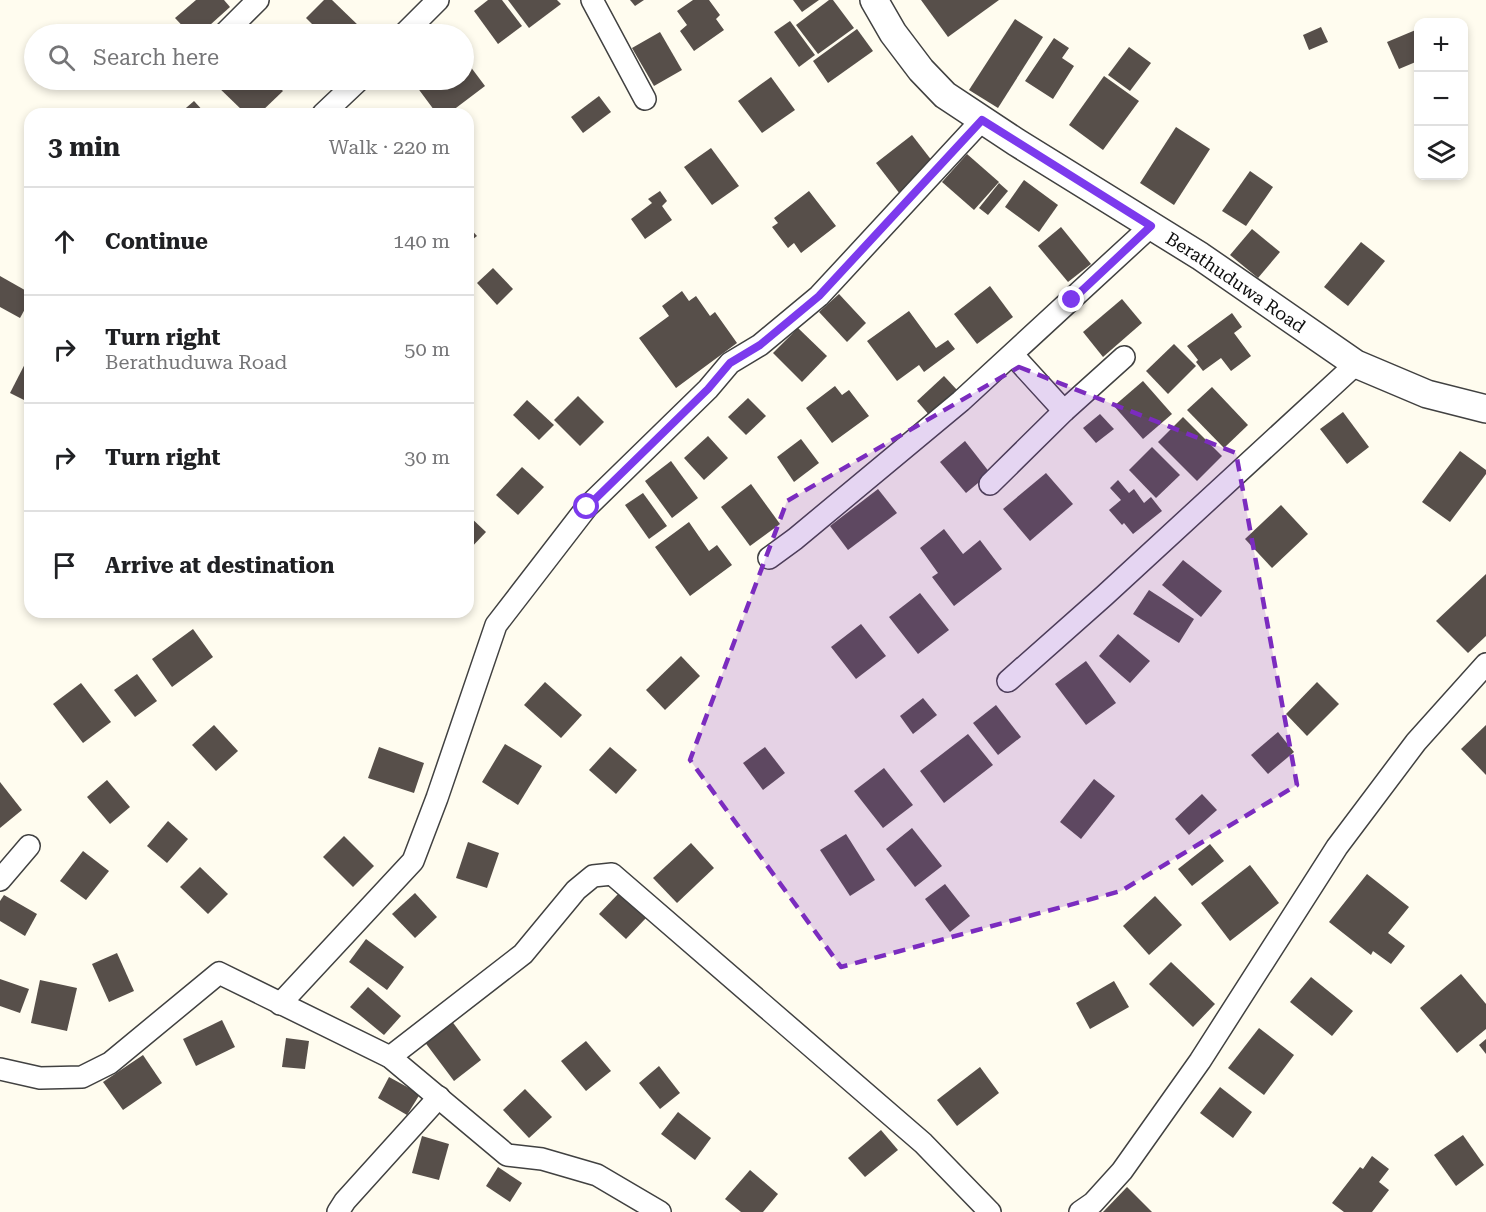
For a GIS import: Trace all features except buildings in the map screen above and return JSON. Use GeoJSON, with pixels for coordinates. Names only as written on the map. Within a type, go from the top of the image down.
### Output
{"type":"FeatureCollection","features":[{"type":"Feature","properties":{"kind":"street"},"geometry":{"type":"LineString","coordinates":[[234,24],[258,0]]}},
{"type":"Feature","properties":{"kind":"street"},"geometry":{"type":"LineString","coordinates":[[414,24],[438,0]]}},
{"type":"Feature","properties":{"kind":"street"},"geometry":{"type":"LineString","coordinates":[[592,0],[645,99]]}},
{"type":"Feature","properties":{"kind":"street","name":"Berathuduwa Road"},"geometry":{"type":"LineString","coordinates":[[874,0],[893,33],[921,70],[945,95],[982,120],[1200,256],[1356,364],[1426,394],[1486,409]]}},
{"type":"Feature","properties":{"kind":"street"},"geometry":{"type":"LineString","coordinates":[[329,108],[348,90]]}},
{"type":"Feature","properties":{"kind":"street"},"geometry":{"type":"LineString","coordinates":[[280,1004],[413,861],[496,625],[587,507],[708,389],[730,363],[760,345],[819,296],[982,120]]}},
{"type":"Feature","properties":{"kind":"street"},"geometry":{"type":"LineString","coordinates":[[769,558],[952,409],[1151,226]]}},
{"type":"Feature","properties":{"kind":"street"},"geometry":{"type":"LineString","coordinates":[[1013,355],[1064,411]]}},
{"type":"Feature","properties":{"kind":"street"},"geometry":{"type":"LineString","coordinates":[[990,484],[1064,411],[1124,357]]}},
{"type":"Feature","properties":{"kind":"street"},"geometry":{"type":"LineString","coordinates":[[1008,681],[1113,589],[1356,364]]}},
{"type":"Feature","properties":{"kind":"street"},"geometry":{"type":"LineString","coordinates":[[1080,1212],[1093,1203],[1122,1172],[1181,1089],[1344,837],[1416,742],[1486,664]]}},
{"type":"Feature","properties":{"kind":"street"},"geometry":{"type":"LineString","coordinates":[[0,880],[30,846]]}},
{"type":"Feature","properties":{"kind":"street"},"geometry":{"type":"LineString","coordinates":[[390,1057],[523,954],[576,890],[593,876],[612,874],[923,1143],[990,1212]]}},
{"type":"Feature","properties":{"kind":"street"},"geometry":{"type":"LineString","coordinates":[[0,1069],[40,1078],[82,1077],[110,1064],[219,973],[390,1057],[507,1155],[542,1159],[597,1175],[660,1212]]}},
{"type":"Feature","properties":{"kind":"street"},"geometry":{"type":"LineString","coordinates":[[338,1212],[345,1201],[439,1097]]}},
{"type":"Feature","properties":{"kind":"highlighted area"},"geometry":{"type":"Polygon","coordinates":[[[1019,367],[1236,453],[1297,785],[1121,891],[841,967],[690,760],[787,501],[1019,367]]]}},
{"type":"Feature","properties":{"kind":"route"},"geometry":{"type":"LineString","coordinates":[[587,507],[708,389],[730,363],[760,345],[819,296],[982,120],[1151,226],[1072,300]]}}]}
